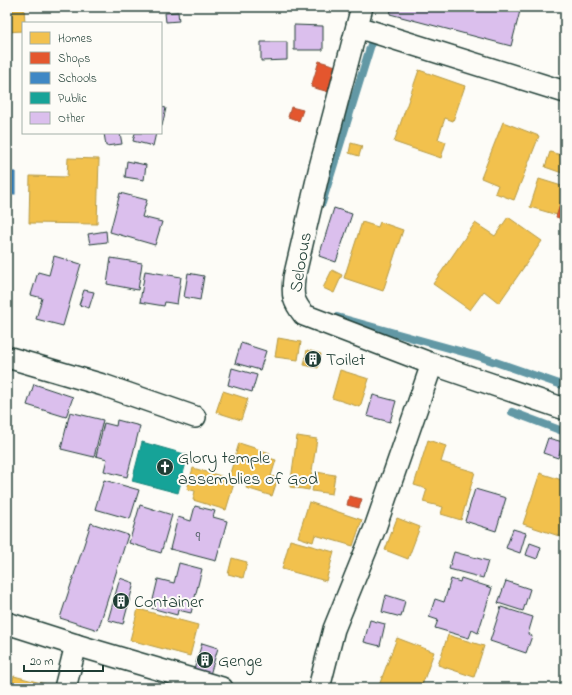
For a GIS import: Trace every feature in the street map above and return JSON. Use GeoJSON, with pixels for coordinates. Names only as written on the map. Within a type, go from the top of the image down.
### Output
{"type":"FeatureCollection","features":[{"type":"Feature","properties":{"kind":"street","name":"Seloous"},"geometry":{"type":"LineString","coordinates":[[362,7],[320,167],[294,278],[292,291],[294,302],[304,315],[432,364],[565,409]]}},
{"type":"Feature","properties":{"kind":"street"},"geometry":{"type":"LineString","coordinates":[[357,27],[565,92]]}},
{"type":"Feature","properties":{"kind":"street"},"geometry":{"type":"LineString","coordinates":[[7,357],[102,385],[195,417]]}},
{"type":"Feature","properties":{"kind":"street"},"geometry":{"type":"LineString","coordinates":[[319,688],[334,629],[375,528],[432,364]]}},
{"type":"Feature","properties":{"kind":"street"},"geometry":{"type":"LineString","coordinates":[[7,623],[76,646],[222,688]]}},
{"type":"Feature","properties":{"kind":"street"},"geometry":{"type":"LineString","coordinates":[[65,688],[76,646]]}},
{"type":"Feature","properties":{"kind":"building: Homes"},"geometry":{"type":"Polygon","coordinates":[[[7,7],[24,7],[25,22],[22,22],[22,31],[7,32],[7,7]]]}},
{"type":"Feature","properties":{"kind":"building: Homes"},"geometry":{"type":"Polygon","coordinates":[[[419,70],[465,86],[453,121],[445,118],[438,139],[446,142],[441,158],[394,142],[419,70]]]}},
{"type":"Feature","properties":{"kind":"building: Homes"},"geometry":{"type":"Polygon","coordinates":[[[503,122],[539,136],[514,200],[495,193],[498,185],[481,178],[503,122]]]}},
{"type":"Feature","properties":{"kind":"building: Homes"},"geometry":{"type":"Polygon","coordinates":[[[351,143],[362,146],[359,156],[349,153],[351,143]]]}},
{"type":"Feature","properties":{"kind":"building: Homes"},"geometry":{"type":"Polygon","coordinates":[[[550,152],[565,156],[565,174],[545,167],[550,152]]]}},
{"type":"Feature","properties":{"kind":"building: Homes"},"geometry":{"type":"Polygon","coordinates":[[[68,158],[99,159],[97,224],[29,223],[30,176],[67,177],[68,158]]]}},
{"type":"Feature","properties":{"kind":"building: Homes"},"geometry":{"type":"Polygon","coordinates":[[[539,179],[565,187],[557,215],[530,207],[539,179]]]}},
{"type":"Feature","properties":{"kind":"building: Homes"},"geometry":{"type":"Polygon","coordinates":[[[508,217],[542,241],[499,303],[484,291],[470,310],[433,284],[475,223],[495,236],[508,217]]]}},
{"type":"Feature","properties":{"kind":"building: Homes"},"geometry":{"type":"Polygon","coordinates":[[[362,222],[378,227],[380,222],[403,230],[383,291],[344,278],[362,222]]]}},
{"type":"Feature","properties":{"kind":"building: Homes"},"geometry":{"type":"Polygon","coordinates":[[[332,270],[342,275],[334,293],[323,288],[332,270]]]}},
{"type":"Feature","properties":{"kind":"building: Homes"},"geometry":{"type":"Polygon","coordinates":[[[278,338],[301,342],[298,360],[275,357],[278,338]]]}},
{"type":"Feature","properties":{"kind":"building: Homes","name":"Toilet"},"geometry":{"type":"Polygon","coordinates":[[[307,350],[321,354],[318,368],[304,365],[307,350]]]}},
{"type":"Feature","properties":{"kind":"building: Homes"},"geometry":{"type":"Polygon","coordinates":[[[340,370],[369,379],[360,407],[332,398],[340,370]]]}},
{"type":"Feature","properties":{"kind":"building: Homes"},"geometry":{"type":"Polygon","coordinates":[[[223,391],[248,399],[241,420],[216,412],[223,391]]]}},
{"type":"Feature","properties":{"kind":"building: Homes"},"geometry":{"type":"Polygon","coordinates":[[[297,436],[317,439],[309,490],[290,487],[297,436]]]}},
{"type":"Feature","properties":{"kind":"building: Homes"},"geometry":{"type":"Polygon","coordinates":[[[428,440],[446,446],[441,462],[475,472],[461,520],[441,514],[443,507],[423,502],[427,489],[414,485],[428,440]]]}},
{"type":"Feature","properties":{"kind":"building: Homes"},"geometry":{"type":"Polygon","coordinates":[[[239,443],[270,453],[269,458],[276,460],[271,476],[278,478],[272,496],[246,488],[248,483],[229,477],[239,443]]]}},
{"type":"Feature","properties":{"kind":"building: Homes"},"geometry":{"type":"Polygon","coordinates":[[[193,468],[235,480],[226,510],[193,500],[195,491],[187,489],[193,468]]]}},
{"type":"Feature","properties":{"kind":"building: Homes"},"geometry":{"type":"Polygon","coordinates":[[[316,472],[335,475],[332,494],[312,491],[316,472]]]}},
{"type":"Feature","properties":{"kind":"building: Homes"},"geometry":{"type":"Polygon","coordinates":[[[540,473],[565,481],[565,538],[523,524],[540,473]]]}},
{"type":"Feature","properties":{"kind":"building: Homes"},"geometry":{"type":"Polygon","coordinates":[[[309,502],[362,520],[353,546],[315,535],[313,542],[298,537],[309,502]]]}},
{"type":"Feature","properties":{"kind":"building: Homes"},"geometry":{"type":"Polygon","coordinates":[[[397,518],[420,527],[408,559],[385,550],[397,518]]]}},
{"type":"Feature","properties":{"kind":"building: Homes"},"geometry":{"type":"Polygon","coordinates":[[[290,540],[334,552],[326,581],[282,569],[290,540]]]}},
{"type":"Feature","properties":{"kind":"building: Homes"},"geometry":{"type":"Polygon","coordinates":[[[232,558],[247,562],[243,578],[228,574],[232,558]]]}},
{"type":"Feature","properties":{"kind":"building: Homes"},"geometry":{"type":"Polygon","coordinates":[[[138,609],[198,625],[190,656],[130,640],[138,609]]]}},
{"type":"Feature","properties":{"kind":"building: Homes"},"geometry":{"type":"Polygon","coordinates":[[[448,635],[484,646],[474,677],[438,665],[448,635]]]}},
{"type":"Feature","properties":{"kind":"building: Homes"},"geometry":{"type":"Polygon","coordinates":[[[397,638],[434,652],[421,688],[378,688],[397,638]]]}},
{"type":"Feature","properties":{"kind":"building: Homes"},"geometry":{"type":"Polygon","coordinates":[[[14,676],[60,688],[10,688],[14,676]]]}},
{"type":"Feature","properties":{"kind":"building: Shops"},"geometry":{"type":"Polygon","coordinates":[[[319,61],[336,66],[329,92],[311,87],[319,61]]]}},
{"type":"Feature","properties":{"kind":"building: Shops"},"geometry":{"type":"Polygon","coordinates":[[[291,107],[303,110],[299,121],[288,117],[291,107]]]}},
{"type":"Feature","properties":{"kind":"building: Shops"},"geometry":{"type":"Polygon","coordinates":[[[563,196],[565,197],[565,220],[556,217],[563,196]]]}},
{"type":"Feature","properties":{"kind":"building: Shops"},"geometry":{"type":"Polygon","coordinates":[[[349,496],[362,499],[359,508],[347,505],[349,496]]]}},
{"type":"Feature","properties":{"kind":"building: Schools"},"geometry":{"type":"Polygon","coordinates":[[[7,172],[15,172],[15,194],[7,194],[7,172]]]}},
{"type":"Feature","properties":{"kind":"building: Public"},"geometry":{"type":"Polygon","coordinates":[[[142,442],[188,455],[178,493],[132,481],[142,442]]]}},
{"type":"Feature","properties":{"kind":"building: Other"},"geometry":{"type":"Polygon","coordinates":[[[392,7],[521,7],[511,46],[390,14],[392,7]]]}},
{"type":"Feature","properties":{"kind":"building: Other"},"geometry":{"type":"Polygon","coordinates":[[[178,12],[179,21],[166,22],[165,13],[178,12]]]}},
{"type":"Feature","properties":{"kind":"building: Other"},"geometry":{"type":"Polygon","coordinates":[[[294,25],[323,26],[323,50],[294,50],[294,25]]]}},
{"type":"Feature","properties":{"kind":"building: Other"},"geometry":{"type":"Polygon","coordinates":[[[261,42],[287,42],[287,60],[261,61],[261,42]]]}},
{"type":"Feature","properties":{"kind":"building: Other"},"geometry":{"type":"Polygon","coordinates":[[[162,107],[166,108],[162,126],[162,107]]]}},
{"type":"Feature","properties":{"kind":"building: Other"},"geometry":{"type":"Polygon","coordinates":[[[104,134],[120,134],[122,144],[106,146],[104,134]]]}},
{"type":"Feature","properties":{"kind":"building: Other"},"geometry":{"type":"Polygon","coordinates":[[[135,134],[156,134],[153,146],[133,141],[135,134]]]}},
{"type":"Feature","properties":{"kind":"building: Other"},"geometry":{"type":"Polygon","coordinates":[[[127,161],[146,165],[144,180],[125,177],[127,161]]]}},
{"type":"Feature","properties":{"kind":"building: Other"},"geometry":{"type":"Polygon","coordinates":[[[120,193],[147,200],[142,217],[162,222],[155,245],[110,232],[120,193]]]}},
{"type":"Feature","properties":{"kind":"building: Other"},"geometry":{"type":"Polygon","coordinates":[[[334,208],[352,214],[336,262],[319,256],[334,208]]]}},
{"type":"Feature","properties":{"kind":"building: Other"},"geometry":{"type":"Polygon","coordinates":[[[106,231],[107,242],[90,244],[88,234],[106,231]]]}},
{"type":"Feature","properties":{"kind":"building: Other"},"geometry":{"type":"Polygon","coordinates":[[[54,256],[81,264],[63,326],[36,319],[42,298],[31,295],[38,272],[49,275],[54,256]]]}},
{"type":"Feature","properties":{"kind":"building: Other"},"geometry":{"type":"Polygon","coordinates":[[[111,258],[142,263],[138,290],[107,284],[111,258]]]}},
{"type":"Feature","properties":{"kind":"building: Other"},"geometry":{"type":"Polygon","coordinates":[[[145,271],[181,277],[177,304],[165,302],[164,306],[140,302],[145,271]]]}},
{"type":"Feature","properties":{"kind":"building: Other"},"geometry":{"type":"Polygon","coordinates":[[[188,273],[204,276],[200,300],[184,297],[188,273]]]}},
{"type":"Feature","properties":{"kind":"building: Other"},"geometry":{"type":"Polygon","coordinates":[[[84,290],[94,292],[89,308],[79,305],[84,290]]]}},
{"type":"Feature","properties":{"kind":"building: Other"},"geometry":{"type":"Polygon","coordinates":[[[241,343],[266,351],[260,370],[235,363],[241,343]]]}},
{"type":"Feature","properties":{"kind":"building: Other"},"geometry":{"type":"Polygon","coordinates":[[[232,368],[257,375],[252,392],[228,385],[232,368]]]}},
{"type":"Feature","properties":{"kind":"building: Other"},"geometry":{"type":"Polygon","coordinates":[[[34,384],[73,397],[66,417],[27,405],[34,384]]]}},
{"type":"Feature","properties":{"kind":"building: Other"},"geometry":{"type":"Polygon","coordinates":[[[373,395],[396,401],[390,422],[367,416],[373,395]]]}},
{"type":"Feature","properties":{"kind":"building: Other"},"geometry":{"type":"Polygon","coordinates":[[[70,412],[103,420],[94,457],[61,449],[70,412]]]}},
{"type":"Feature","properties":{"kind":"building: Other"},"geometry":{"type":"Polygon","coordinates":[[[117,420],[140,426],[127,477],[104,471],[107,459],[96,456],[104,423],[116,426],[117,420]]]}},
{"type":"Feature","properties":{"kind":"building: Other"},"geometry":{"type":"Polygon","coordinates":[[[548,438],[563,442],[558,458],[543,453],[548,438]]]}},
{"type":"Feature","properties":{"kind":"building: Other"},"geometry":{"type":"Polygon","coordinates":[[[104,480],[139,490],[130,519],[95,509],[104,480]]]}},
{"type":"Feature","properties":{"kind":"building: Other"},"geometry":{"type":"Polygon","coordinates":[[[475,489],[506,498],[496,531],[465,521],[475,489]]]}},
{"type":"Feature","properties":{"kind":"building: Other"},"geometry":{"type":"Polygon","coordinates":[[[140,505],[172,515],[161,553],[129,543],[140,505]]]}},
{"type":"Feature","properties":{"kind":"building: Other"},"geometry":{"type":"Polygon","coordinates":[[[195,506],[215,511],[213,517],[227,521],[216,561],[170,549],[178,517],[191,521],[195,506]]]}},
{"type":"Feature","properties":{"kind":"building: Other"},"geometry":{"type":"Polygon","coordinates":[[[91,523],[128,535],[98,630],[60,618],[91,523]]]}},
{"type":"Feature","properties":{"kind":"building: Other"},"geometry":{"type":"Polygon","coordinates":[[[513,529],[526,533],[520,553],[506,548],[513,529]]]}},
{"type":"Feature","properties":{"kind":"building: Other"},"geometry":{"type":"Polygon","coordinates":[[[530,543],[541,547],[537,559],[526,555],[530,543]]]}},
{"type":"Feature","properties":{"kind":"building: Other"},"geometry":{"type":"Polygon","coordinates":[[[454,552],[488,561],[483,578],[449,569],[454,552]]]}},
{"type":"Feature","properties":{"kind":"building: Other"},"geometry":{"type":"Polygon","coordinates":[[[179,563],[202,569],[191,613],[178,610],[177,615],[151,608],[158,579],[174,583],[179,563]]]}},
{"type":"Feature","properties":{"kind":"building: Other","name":"Container"},"geometry":{"type":"Polygon","coordinates":[[[120,578],[134,583],[123,624],[108,620],[120,578]]]}},
{"type":"Feature","properties":{"kind":"building: Other"},"geometry":{"type":"Polygon","coordinates":[[[461,578],[492,588],[478,633],[472,630],[469,638],[435,628],[438,620],[429,617],[435,599],[444,602],[451,579],[460,582],[461,578]]]}},
{"type":"Feature","properties":{"kind":"building: Other"},"geometry":{"type":"Polygon","coordinates":[[[506,581],[530,589],[523,611],[498,603],[506,581]]]}},
{"type":"Feature","properties":{"kind":"building: Other"},"geometry":{"type":"Polygon","coordinates":[[[386,595],[405,601],[401,617],[382,612],[386,595]]]}},
{"type":"Feature","properties":{"kind":"building: Other"},"geometry":{"type":"Polygon","coordinates":[[[501,607],[533,617],[528,634],[532,636],[526,653],[490,641],[501,607]]]}},
{"type":"Feature","properties":{"kind":"building: Other"},"geometry":{"type":"Polygon","coordinates":[[[370,620],[385,624],[380,646],[364,642],[370,620]]]}},
{"type":"Feature","properties":{"kind":"building: Other","name":"Genge"},"geometry":{"type":"Polygon","coordinates":[[[202,643],[218,648],[209,678],[193,673],[202,643]]]}},
{"type":"Feature","properties":{"kind":"waterway"},"geometry":{"type":"LineString","coordinates":[[322,203],[373,38]]}},
{"type":"Feature","properties":{"kind":"waterway"},"geometry":{"type":"LineString","coordinates":[[337,317],[481,357],[565,386]]}},
{"type":"Feature","properties":{"kind":"waterway"},"geometry":{"type":"LineString","coordinates":[[512,412],[565,432]]}},
{"type":"Feature","properties":{"kind":"place","name":"Toilet"},"geometry":{"type":"Point","coordinates":[313,359]}},
{"type":"Feature","properties":{"kind":"place","name":"Glory temple assemblies of God"},"geometry":{"type":"Point","coordinates":[165,467]}},
{"type":"Feature","properties":{"kind":"place","name":"Container"},"geometry":{"type":"Point","coordinates":[121,601]}},
{"type":"Feature","properties":{"kind":"place","name":"Genge"},"geometry":{"type":"Point","coordinates":[205,660]}}]}
